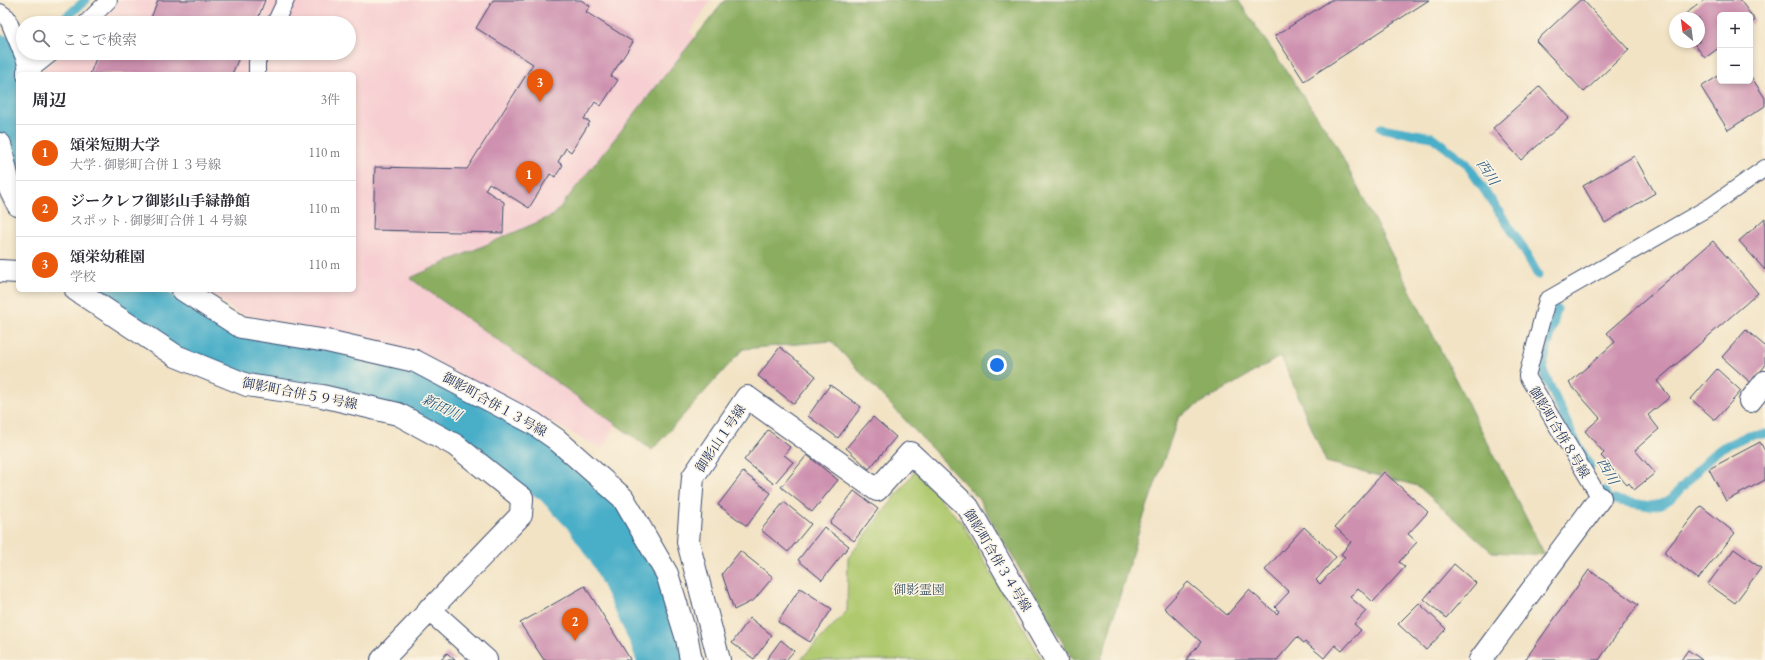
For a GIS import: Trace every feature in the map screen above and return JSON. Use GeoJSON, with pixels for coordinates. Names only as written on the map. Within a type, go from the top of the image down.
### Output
{"type":"FeatureCollection","features":[{"type":"Feature","properties":{"kind":"street"},"geometry":{"type":"LineString","coordinates":[[0,144],[10,189],[16,201]]}},
{"type":"Feature","properties":{"kind":"street"},"geometry":{"type":"LineString","coordinates":[[0,270],[16,272]]}},
{"type":"Feature","properties":{"kind":"street","name":"御影町合併５９号線"},"geometry":{"type":"LineString","coordinates":[[79,292],[176,356],[247,386],[322,396],[398,414],[455,445],[522,498],[521,515],[429,609]]}},
{"type":"Feature","properties":{"kind":"street","name":"御影町合併１３号線"},"geometry":{"type":"LineString","coordinates":[[186,292],[241,327],[327,341],[415,361],[533,423],[556,439],[623,498],[667,574],[687,639],[691,660]]}},
{"type":"Feature","properties":{"kind":"street"},"geometry":{"type":"LineString","coordinates":[[1750,400],[1765,382]]}},
{"type":"Feature","properties":{"kind":"street","name":"御影山１号線"},"geometry":{"type":"LineString","coordinates":[[719,660],[688,542],[693,477],[747,397],[877,490],[910,453]]}},
{"type":"Feature","properties":{"kind":"street","name":"御影町合併３４号線"},"geometry":{"type":"LineString","coordinates":[[910,453],[968,508],[1056,660]]}},
{"type":"Feature","properties":{"kind":"street","name":"御影町合併８号線"},"geometry":{"type":"LineString","coordinates":[[1480,660],[1600,498]]}},
{"type":"Feature","properties":{"kind":"street"},"geometry":{"type":"LineString","coordinates":[[382,660],[429,609],[486,660]]}},
{"type":"Feature","properties":{"kind":"lane"},"geometry":{"type":"LineString","coordinates":[[93,16],[109,0]]}},
{"type":"Feature","properties":{"kind":"lane"},"geometry":{"type":"LineString","coordinates":[[278,16],[286,0]]}},
{"type":"Feature","properties":{"kind":"lane"},"geometry":{"type":"LineString","coordinates":[[0,12],[7,17],[16,39]]}},
{"type":"Feature","properties":{"kind":"lane"},"geometry":{"type":"LineString","coordinates":[[25,60],[28,72]]}},
{"type":"Feature","properties":{"kind":"lane"},"geometry":{"type":"LineString","coordinates":[[29,72],[44,60]]}},
{"type":"Feature","properties":{"kind":"lane"},"geometry":{"type":"LineString","coordinates":[[257,72],[258,60]]}},
{"type":"Feature","properties":{"kind":"lane","name":"御影町合併８号線"},"geometry":{"type":"LineString","coordinates":[[1600,498],[1527,376],[1547,300],[1711,206],[1765,168]]}},
{"type":"Feature","properties":{"kind":"shaded area"},"geometry":{"type":"Polygon","coordinates":[[[119,0],[711,0],[690,32],[714,55],[656,352],[602,449],[417,352],[238,313],[210,292],[356,292],[356,72],[42,72],[45,67],[54,60],[356,60],[356,16],[103,16],[119,0]]]}},
{"type":"Feature","properties":{"kind":"green space"},"geometry":{"type":"Polygon","coordinates":[[[725,0],[1238,0],[1334,141],[1545,555],[1492,552],[1418,486],[1326,462],[1281,356],[1179,416],[1139,530],[1101,660],[1073,660],[978,498],[831,341],[743,349],[652,450],[410,278],[554,215],[725,0]]]}},
{"type":"Feature","properties":{"kind":"green space","name":"御影霊園"},"geometry":{"type":"Polygon","coordinates":[[[915,471],[962,523],[1042,660],[800,660],[847,611],[848,558],[915,471]]]}},
{"type":"Feature","properties":{"kind":"building"},"geometry":{"type":"Polygon","coordinates":[[[158,0],[265,0],[259,16],[152,16],[158,0]]]}},
{"type":"Feature","properties":{"kind":"building"},"geometry":{"type":"Polygon","coordinates":[[[493,0],[581,0],[590,6],[586,12],[633,42],[611,76],[618,80],[601,106],[595,102],[584,119],[590,122],[571,152],[566,148],[558,162],[563,165],[555,177],[550,174],[529,208],[489,183],[485,190],[504,202],[503,233],[373,230],[375,167],[467,169],[533,64],[476,28],[493,0]]]}},
{"type":"Feature","properties":{"kind":"building"},"geometry":{"type":"Polygon","coordinates":[[[1331,0],[1429,0],[1304,81],[1275,36],[1331,0]]]}},
{"type":"Feature","properties":{"kind":"building"},"geometry":{"type":"Polygon","coordinates":[[[1580,0],[1583,0],[1629,50],[1584,92],[1536,41],[1580,0]]]}},
{"type":"Feature","properties":{"kind":"building"},"geometry":{"type":"Polygon","coordinates":[[[1704,0],[1740,0],[1749,12],[1717,12],[1717,49],[1705,58],[1698,48],[1705,48],[1705,12],[1688,12],[1704,0]]]}},
{"type":"Feature","properties":{"kind":"building"},"geometry":{"type":"Polygon","coordinates":[[[95,60],[238,60],[233,72],[91,72],[95,60]]]}},
{"type":"Feature","properties":{"kind":"building"},"geometry":{"type":"Polygon","coordinates":[[[1717,77],[1717,84],[1753,84],[1753,80],[1765,98],[1765,106],[1728,130],[1701,87],[1717,77]]]}},
{"type":"Feature","properties":{"kind":"building"},"geometry":{"type":"Polygon","coordinates":[[[1540,86],[1569,118],[1521,160],[1493,128],[1540,86]]]}},
{"type":"Feature","properties":{"kind":"building"},"geometry":{"type":"Polygon","coordinates":[[[1634,156],[1655,193],[1605,223],[1583,186],[1634,156]]]}},
{"type":"Feature","properties":{"kind":"building"},"geometry":{"type":"Polygon","coordinates":[[[1765,218],[1765,270],[1739,241],[1765,218]]]}},
{"type":"Feature","properties":{"kind":"building"},"geometry":{"type":"Polygon","coordinates":[[[1713,241],[1758,293],[1657,381],[1670,397],[1648,415],[1659,429],[1635,450],[1655,473],[1634,490],[1629,483],[1627,485],[1601,456],[1604,453],[1585,431],[1600,418],[1569,383],[1615,342],[1607,333],[1713,241]]]}},
{"type":"Feature","properties":{"kind":"building"},"geometry":{"type":"Polygon","coordinates":[[[1746,330],[1765,346],[1765,366],[1751,383],[1722,357],[1746,330]]]}},
{"type":"Feature","properties":{"kind":"building"},"geometry":{"type":"Polygon","coordinates":[[[780,347],[816,376],[794,404],[758,376],[780,347]]]}},
{"type":"Feature","properties":{"kind":"building"},"geometry":{"type":"Polygon","coordinates":[[[1717,369],[1741,391],[1715,420],[1691,399],[1717,369]]]}},
{"type":"Feature","properties":{"kind":"building"},"geometry":{"type":"Polygon","coordinates":[[[830,385],[861,407],[838,438],[808,416],[830,385]]]}},
{"type":"Feature","properties":{"kind":"building"},"geometry":{"type":"Polygon","coordinates":[[[873,417],[896,437],[869,469],[846,448],[873,417]]]}},
{"type":"Feature","properties":{"kind":"building"},"geometry":{"type":"Polygon","coordinates":[[[768,430],[790,447],[784,455],[793,462],[774,484],[744,460],[768,430]]]}},
{"type":"Feature","properties":{"kind":"building"},"geometry":{"type":"Polygon","coordinates":[[[1760,442],[1765,451],[1765,480],[1726,501],[1709,469],[1760,442]]]}},
{"type":"Feature","properties":{"kind":"building"},"geometry":{"type":"Polygon","coordinates":[[[807,455],[838,480],[812,512],[781,487],[807,455]]]}},
{"type":"Feature","properties":{"kind":"building"},"geometry":{"type":"Polygon","coordinates":[[[743,472],[771,493],[747,526],[718,505],[743,472]]]}},
{"type":"Feature","properties":{"kind":"building"},"geometry":{"type":"Polygon","coordinates":[[[1384,472],[1428,512],[1408,534],[1417,542],[1399,562],[1405,567],[1373,602],[1358,588],[1350,597],[1366,611],[1354,624],[1361,630],[1342,651],[1335,645],[1324,658],[1297,637],[1277,660],[1186,660],[1201,642],[1164,608],[1188,582],[1227,615],[1249,590],[1277,614],[1279,611],[1275,607],[1289,592],[1265,570],[1304,527],[1336,557],[1316,580],[1320,584],[1345,557],[1341,554],[1351,542],[1335,527],[1384,472]]]}},
{"type":"Feature","properties":{"kind":"building"},"geometry":{"type":"Polygon","coordinates":[[[854,491],[878,509],[854,541],[830,523],[854,491]]]}},
{"type":"Feature","properties":{"kind":"building"},"geometry":{"type":"Polygon","coordinates":[[[784,502],[811,524],[788,552],[761,530],[784,502]]]}},
{"type":"Feature","properties":{"kind":"building"},"geometry":{"type":"Polygon","coordinates":[[[1701,506],[1735,533],[1698,579],[1664,553],[1701,506]]]}},
{"type":"Feature","properties":{"kind":"building"},"geometry":{"type":"Polygon","coordinates":[[[824,527],[849,546],[822,580],[798,560],[824,527]]]}},
{"type":"Feature","properties":{"kind":"building"},"geometry":{"type":"Polygon","coordinates":[[[1734,549],[1761,568],[1735,603],[1708,584],[1734,549]]]}},
{"type":"Feature","properties":{"kind":"building"},"geometry":{"type":"Polygon","coordinates":[[[740,551],[773,577],[754,600],[734,610],[722,574],[740,551]]]}},
{"type":"Feature","properties":{"kind":"building"},"geometry":{"type":"Polygon","coordinates":[[[1454,564],[1476,583],[1446,618],[1424,599],[1454,564]]]}},
{"type":"Feature","properties":{"kind":"building"},"geometry":{"type":"Polygon","coordinates":[[[1589,570],[1638,605],[1599,660],[1525,660],[1589,570]]]}},
{"type":"Feature","properties":{"kind":"building"},"geometry":{"type":"Polygon","coordinates":[[[585,586],[630,660],[544,660],[520,623],[585,586]]]}},
{"type":"Feature","properties":{"kind":"building"},"geometry":{"type":"Polygon","coordinates":[[[800,588],[832,609],[810,642],[778,622],[800,588]]]}},
{"type":"Feature","properties":{"kind":"building"},"geometry":{"type":"Polygon","coordinates":[[[1419,603],[1446,629],[1426,650],[1398,624],[1419,603]]]}},
{"type":"Feature","properties":{"kind":"building"},"geometry":{"type":"Polygon","coordinates":[[[750,618],[772,635],[754,659],[732,643],[750,618]]]}},
{"type":"Feature","properties":{"kind":"building"},"geometry":{"type":"Polygon","coordinates":[[[781,640],[794,651],[786,660],[766,660],[781,640]]]}},
{"type":"Feature","properties":{"kind":"building"},"geometry":{"type":"Polygon","coordinates":[[[1688,650],[1702,660],[1681,660],[1688,650]]]}},
{"type":"Feature","properties":{"kind":"building"},"geometry":{"type":"Polygon","coordinates":[[[447,653],[455,660],[441,660],[447,653]]]}},
{"type":"Feature","properties":{"kind":"waterway"},"geometry":{"type":"LineString","coordinates":[[67,16],[86,0]]}},
{"type":"Feature","properties":{"kind":"waterway"},"geometry":{"type":"LineString","coordinates":[[1,64],[16,55]]}},
{"type":"Feature","properties":{"kind":"waterway","name":"新田川"},"geometry":{"type":"LineString","coordinates":[[0,63],[13,144],[16,153]]}},
{"type":"Feature","properties":{"kind":"waterway","name":"西川"},"geometry":{"type":"LineString","coordinates":[[1381,128],[1432,137],[1466,163],[1520,243],[1538,275]]}},
{"type":"Feature","properties":{"kind":"waterway","name":"新田川"},"geometry":{"type":"LineString","coordinates":[[124,292],[181,337],[224,355],[376,376],[474,423],[558,477],[592,513],[618,552],[658,636],[666,660]]}},
{"type":"Feature","properties":{"kind":"waterway","name":"西川"},"geometry":{"type":"LineString","coordinates":[[1557,309],[1542,369],[1573,436],[1590,466]]}},
{"type":"Feature","properties":{"kind":"waterway","name":"西川"},"geometry":{"type":"LineString","coordinates":[[1604,491],[1608,499],[1650,506],[1662,504],[1672,498],[1710,457],[1723,447],[1749,435],[1765,434]]}},
{"type":"Feature","properties":{"kind":"place","name":"頌栄幼稚園"},"geometry":{"type":"Point","coordinates":[540,102]}},
{"type":"Feature","properties":{"kind":"place","name":"頌栄短期大学"},"geometry":{"type":"Point","coordinates":[529,194]}},
{"type":"Feature","properties":{"kind":"place","name":"ジークレフ御影山手緑静館"},"geometry":{"type":"Point","coordinates":[575,641]}}]}
